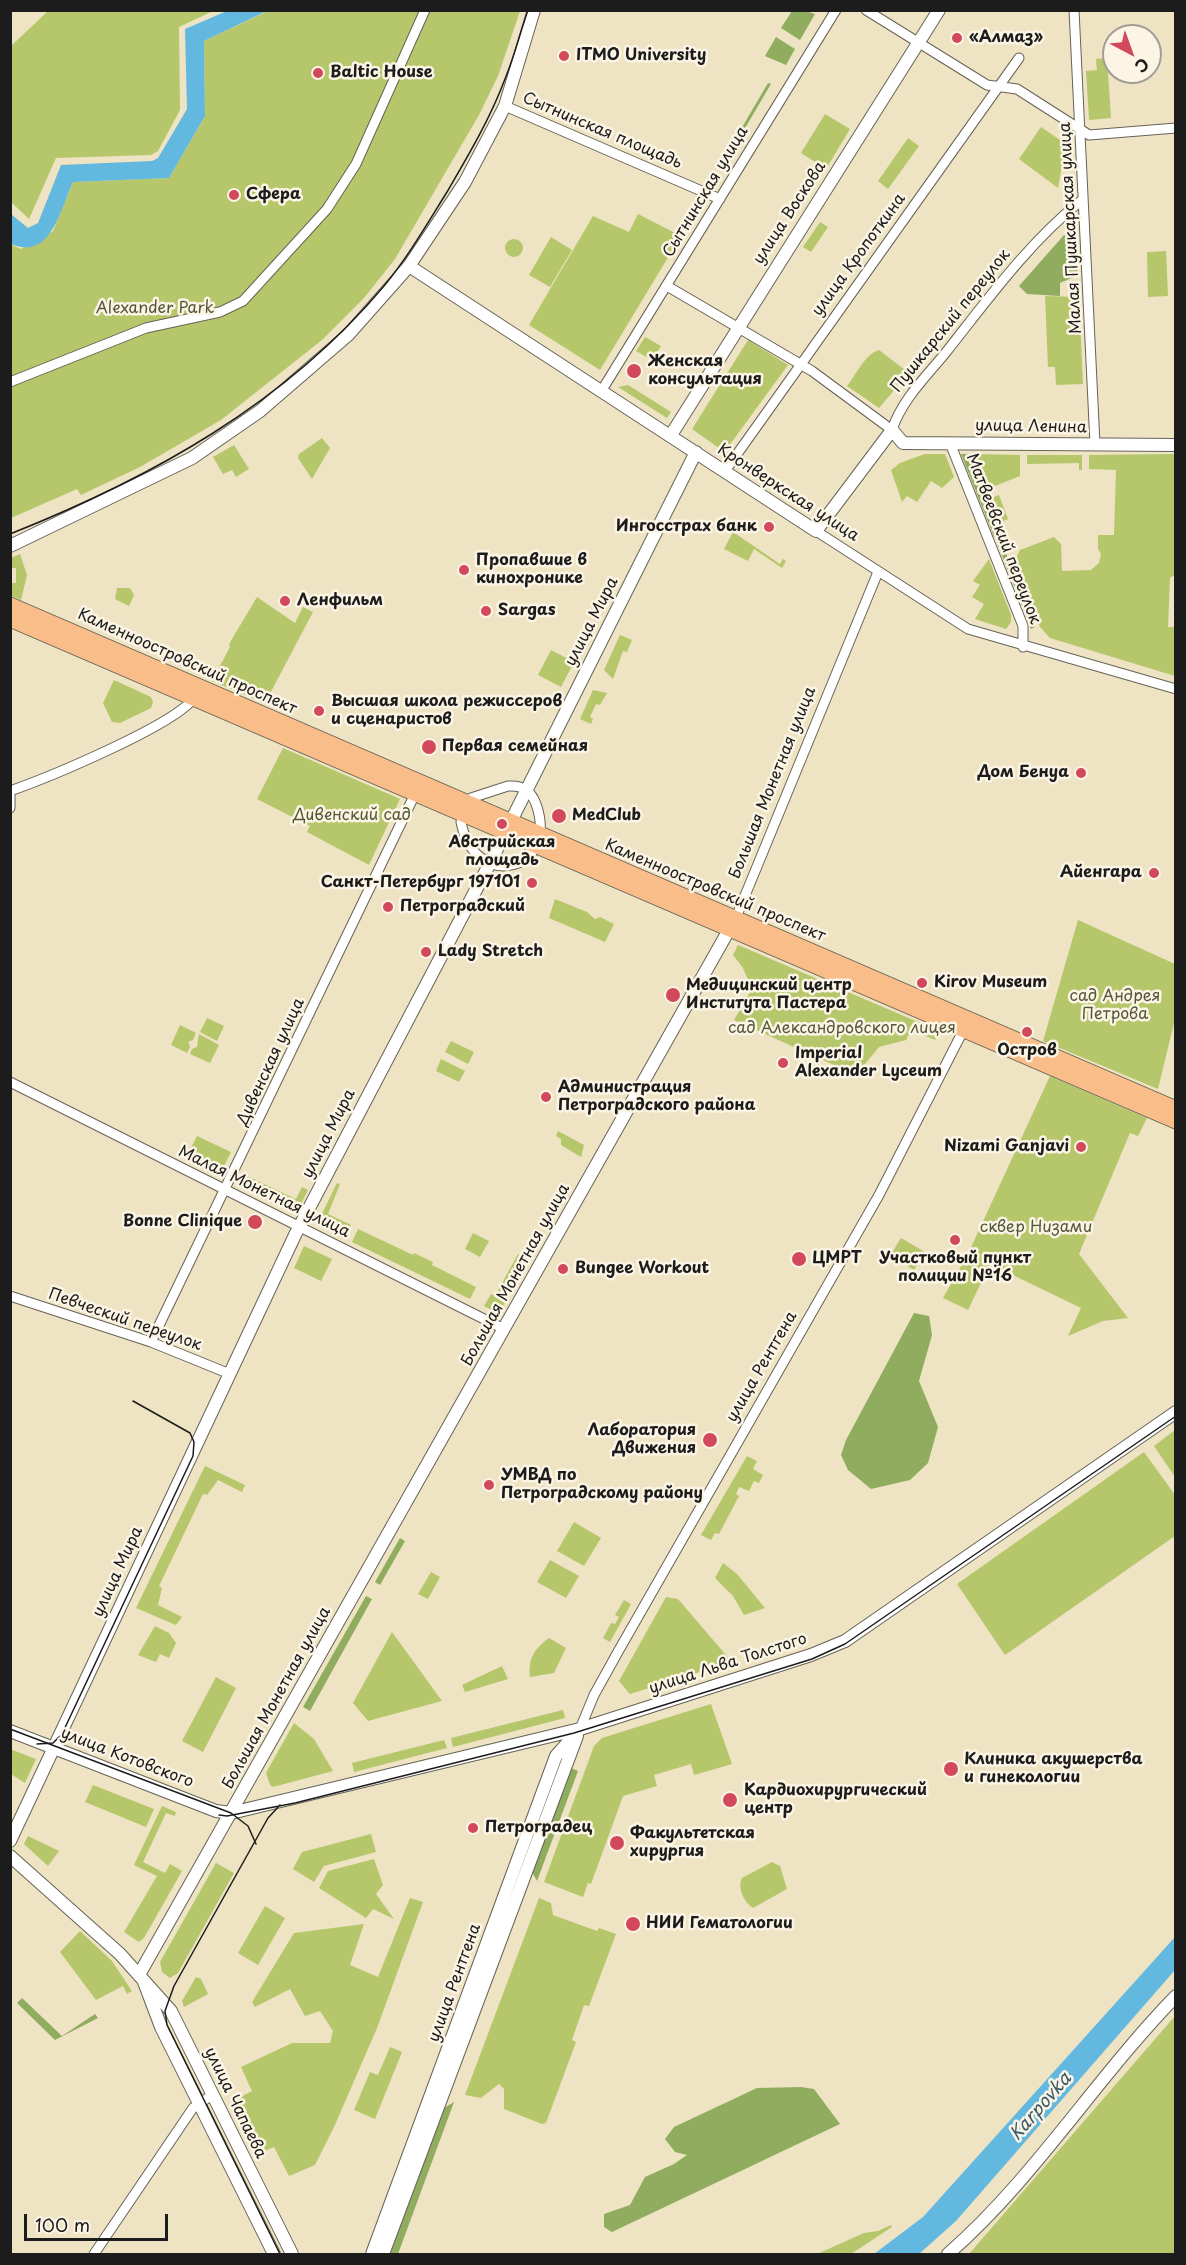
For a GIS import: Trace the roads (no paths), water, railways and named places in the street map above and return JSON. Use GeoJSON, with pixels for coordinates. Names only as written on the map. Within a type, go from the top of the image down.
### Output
{"type":"FeatureCollection","features":[{"type":"Feature","properties":{"kind":"main road","name":"Каменноостровский проспект"},"geometry":{"type":"LineString","coordinates":[[10,605],[507,828],[966,1025],[1176,1121]]}},
{"type":"Feature","properties":{"kind":"main road","name":"Каменноостровский проспект"},"geometry":{"type":"LineString","coordinates":[[10,619],[415,794],[465,809]]}},
{"type":"Feature","properties":{"kind":"main road","name":"Каменноостровский проспект"},"geometry":{"type":"LineString","coordinates":[[966,1025],[1176,1109]]}},
{"type":"Feature","properties":{"kind":"street"},"geometry":{"type":"LineString","coordinates":[[10,382],[146,328],[220,312],[243,301],[309,230],[342,188],[361,154],[425,10]]}},
{"type":"Feature","properties":{"kind":"street"},"geometry":{"type":"LineString","coordinates":[[10,546],[192,458],[260,411],[348,335],[409,266],[465,182],[505,106],[534,10]]}},
{"type":"Feature","properties":{"kind":"street","name":"Сытнинская улица"},"geometry":{"type":"LineString","coordinates":[[602,390],[836,10]]}},
{"type":"Feature","properties":{"kind":"street"},"geometry":{"type":"LineString","coordinates":[[866,10],[987,85],[1017,89],[1081,132],[1089,135],[1176,128]]}},
{"type":"Feature","properties":{"kind":"street","name":"улица Воскова"},"geometry":{"type":"LineString","coordinates":[[670,435],[939,10]]}},
{"type":"Feature","properties":{"kind":"street","name":"Малая Пушкарская улица"},"geometry":{"type":"LineString","coordinates":[[1074,10],[1081,132],[1082,200],[1087,236],[1095,440]]}},
{"type":"Feature","properties":{"kind":"street","name":"улица Кропоткина"},"geometry":{"type":"LineString","coordinates":[[725,471],[1018,58]]}},
{"type":"Feature","properties":{"kind":"street","name":"Сытнинская площадь"},"geometry":{"type":"LineString","coordinates":[[505,106],[720,199]]}},
{"type":"Feature","properties":{"kind":"street","name":"Пушкарский переулок"},"geometry":{"type":"LineString","coordinates":[[816,531],[892,430],[898,412],[968,324],[1060,217],[1082,200]]}},
{"type":"Feature","properties":{"kind":"street","name":"Кронверкская улица"},"geometry":{"type":"LineString","coordinates":[[409,266],[968,630],[1176,689]]}},
{"type":"Feature","properties":{"kind":"street","name":"улица Ленина"},"geometry":{"type":"LineString","coordinates":[[667,286],[801,366],[904,436],[1095,440],[1176,445]]}},
{"type":"Feature","properties":{"kind":"street","name":"улица Ленина"},"geometry":{"type":"LineString","coordinates":[[892,430],[903,443],[1176,437]]}},
{"type":"Feature","properties":{"kind":"street","name":"Матвеевский переулок"},"geometry":{"type":"LineString","coordinates":[[950,443],[1023,626],[1023,647]]}},
{"type":"Feature","properties":{"kind":"street","name":"улица Мира"},"geometry":{"type":"LineString","coordinates":[[10,1841],[300,1226],[489,865],[696,452]]}},
{"type":"Feature","properties":{"kind":"street","name":"Большая Монетная улица"},"geometry":{"type":"LineString","coordinates":[[140,1973],[733,925],[878,572]]}},
{"type":"Feature","properties":{"kind":"street"},"geometry":{"type":"LineString","coordinates":[[10,808],[10,793],[115,746],[178,713],[194,698]]}},
{"type":"Feature","properties":{"kind":"street"},"geometry":{"type":"LineString","coordinates":[[508,786],[526,789],[536,801],[542,822],[539,841],[526,859],[505,867],[489,865],[477,855],[462,829],[465,809],[477,794],[508,786]]}},
{"type":"Feature","properties":{"kind":"street","name":"Дивенская улица"},"geometry":{"type":"LineString","coordinates":[[152,1342],[415,794]]}},
{"type":"Feature","properties":{"kind":"street","name":"улица Рентгена"},"geometry":{"type":"LineString","coordinates":[[383,2254],[594,1695],[879,1195],[966,1025]]}},
{"type":"Feature","properties":{"kind":"street","name":"Малая Монетная улица"},"geometry":{"type":"LineString","coordinates":[[10,1082],[504,1329]]}},
{"type":"Feature","properties":{"kind":"street","name":"Певческий переулок"},"geometry":{"type":"LineString","coordinates":[[10,1296],[152,1342],[230,1374]]}},
{"type":"Feature","properties":{"kind":"street","name":"улица Льва Толстого"},"geometry":{"type":"LineString","coordinates":[[231,1813],[580,1729],[811,1655],[844,1641],[1176,1412]]}},
{"type":"Feature","properties":{"kind":"street","name":"улица Рентгена"},"geometry":{"type":"LineString","coordinates":[[372,2254],[556,1756],[580,1729]]}},
{"type":"Feature","properties":{"kind":"street","name":"улица Котовского"},"geometry":{"type":"LineString","coordinates":[[10,1731],[216,1811],[231,1813]]}},
{"type":"Feature","properties":{"kind":"street","name":"улица Чапаева"},"geometry":{"type":"LineString","coordinates":[[10,1856],[140,1973],[171,2011],[292,2254]]}},
{"type":"Feature","properties":{"kind":"street","name":"улица Чапаева"},"geometry":{"type":"LineString","coordinates":[[140,1973],[161,2028],[274,2254]]}},
{"type":"Feature","properties":{"kind":"street"},"geometry":{"type":"LineString","coordinates":[[948,2254],[1024,2174],[1152,2020],[1176,1996]]}},
{"type":"Feature","properties":{"kind":"street"},"geometry":{"type":"LineString","coordinates":[[94,2254],[199,2103],[212,2095]]}},
{"type":"Feature","properties":{"kind":"water"},"geometry":{"type":"Polygon","coordinates":[[[227,11],[267,11],[204,41],[205,116],[169,178],[73,182],[58,218],[45,239],[36,245],[25,247],[11,244],[11,214],[28,228],[38,223],[61,165],[152,161],[158,158],[187,109],[185,29],[227,11]]]}},
{"type":"Feature","properties":{"kind":"water","name":"Karpovka"},"geometry":{"type":"Polygon","coordinates":[[[1175,1937],[1175,1970],[956,2221],[919,2254],[874,2254],[923,2217],[1175,1937]]]}},
{"type":"Feature","properties":{"kind":"tram line"},"geometry":{"type":"LineString","coordinates":[[10,534],[114,488],[213,433],[259,402],[304,367],[345,328],[401,264],[463,165],[499,94],[528,10]]}},
{"type":"Feature","properties":{"kind":"tram line"},"geometry":{"type":"LineString","coordinates":[[37,1744],[53,1743],[62,1734],[193,1456],[194,1442],[190,1433],[133,1401]]}},
{"type":"Feature","properties":{"kind":"tram line"},"geometry":{"type":"LineString","coordinates":[[219,1815],[227,1816],[295,1803],[574,1733],[812,1659],[845,1644],[1176,1416]]}},
{"type":"Feature","properties":{"kind":"tram line"},"geometry":{"type":"LineString","coordinates":[[10,1729],[231,1813],[248,1826],[256,1844]]}},
{"type":"Feature","properties":{"kind":"tram line"},"geometry":{"type":"LineString","coordinates":[[280,1805],[268,1818],[174,1986],[165,2011],[167,2025],[280,2254]]}},
{"type":"Feature","properties":{"kind":"place","name":"«Алмаз»"},"geometry":{"type":"Point","coordinates":[957,38]}},
{"type":"Feature","properties":{"kind":"place","name":"ITMO University"},"geometry":{"type":"Point","coordinates":[564,56]}},
{"type":"Feature","properties":{"kind":"place","name":"Baltic House"},"geometry":{"type":"Point","coordinates":[318,73]}},
{"type":"Feature","properties":{"kind":"place","name":"Сфера"},"geometry":{"type":"Point","coordinates":[234,195]}},
{"type":"Feature","properties":{"kind":"place","name":"Женская консультация"},"geometry":{"type":"Point","coordinates":[634,371]}},
{"type":"Feature","properties":{"kind":"place","name":"Ингосстрах банк"},"geometry":{"type":"Point","coordinates":[769,527]}},
{"type":"Feature","properties":{"kind":"place","name":"Пропавшие в кинохронике"},"geometry":{"type":"Point","coordinates":[464,570]}},
{"type":"Feature","properties":{"kind":"place","name":"Ленфильм"},"geometry":{"type":"Point","coordinates":[285,601]}},
{"type":"Feature","properties":{"kind":"place","name":"Sargas"},"geometry":{"type":"Point","coordinates":[486,611]}},
{"type":"Feature","properties":{"kind":"place","name":"Высшая школа режиссеров и сценаристов"},"geometry":{"type":"Point","coordinates":[319,711]}},
{"type":"Feature","properties":{"kind":"place","name":"Первая семейная"},"geometry":{"type":"Point","coordinates":[429,747]}},
{"type":"Feature","properties":{"kind":"place","name":"Дом Бенуа"},"geometry":{"type":"Point","coordinates":[1081,773]}},
{"type":"Feature","properties":{"kind":"place","name":"MedClub"},"geometry":{"type":"Point","coordinates":[559,816]}},
{"type":"Feature","properties":{"kind":"place","name":"Австрийская площадь"},"geometry":{"type":"Point","coordinates":[502,824]}},
{"type":"Feature","properties":{"kind":"place","name":"Айенгара"},"geometry":{"type":"Point","coordinates":[1154,873]}},
{"type":"Feature","properties":{"kind":"place","name":"Санкт-Петербург 197101"},"geometry":{"type":"Point","coordinates":[532,883]}},
{"type":"Feature","properties":{"kind":"place","name":"Петроградский"},"geometry":{"type":"Point","coordinates":[388,907]}},
{"type":"Feature","properties":{"kind":"place","name":"Lady Stretch"},"geometry":{"type":"Point","coordinates":[426,952]}},
{"type":"Feature","properties":{"kind":"place","name":"Kirov Museum"},"geometry":{"type":"Point","coordinates":[922,983]}},
{"type":"Feature","properties":{"kind":"place","name":"Медицинский центр Института Пастера"},"geometry":{"type":"Point","coordinates":[673,995]}},
{"type":"Feature","properties":{"kind":"place","name":"Остров"},"geometry":{"type":"Point","coordinates":[1027,1032]}},
{"type":"Feature","properties":{"kind":"place","name":"Imperial Alexander Lyceum"},"geometry":{"type":"Point","coordinates":[783,1063]}},
{"type":"Feature","properties":{"kind":"place","name":"Администрация Петроградского района"},"geometry":{"type":"Point","coordinates":[546,1097]}},
{"type":"Feature","properties":{"kind":"place","name":"Nizami Ganjavi"},"geometry":{"type":"Point","coordinates":[1081,1147]}},
{"type":"Feature","properties":{"kind":"place","name":"Bonne Clinique"},"geometry":{"type":"Point","coordinates":[255,1222]}},
{"type":"Feature","properties":{"kind":"place","name":"Участковый пункт полиции №16"},"geometry":{"type":"Point","coordinates":[955,1240]}},
{"type":"Feature","properties":{"kind":"place","name":"ЦМРТ"},"geometry":{"type":"Point","coordinates":[799,1259]}},
{"type":"Feature","properties":{"kind":"place","name":"Bungee Workout"},"geometry":{"type":"Point","coordinates":[563,1269]}},
{"type":"Feature","properties":{"kind":"place","name":"Лаборатория Движения"},"geometry":{"type":"Point","coordinates":[710,1440]}},
{"type":"Feature","properties":{"kind":"place","name":"УМВД по Петроградскому району"},"geometry":{"type":"Point","coordinates":[489,1485]}},
{"type":"Feature","properties":{"kind":"place","name":"Клиника акушерства и гинекологии"},"geometry":{"type":"Point","coordinates":[951,1769]}},
{"type":"Feature","properties":{"kind":"place","name":"Кардиохирургический центр"},"geometry":{"type":"Point","coordinates":[730,1800]}},
{"type":"Feature","properties":{"kind":"place","name":"Петроградец"},"geometry":{"type":"Point","coordinates":[473,1828]}},
{"type":"Feature","properties":{"kind":"place","name":"Факультетская хирургия"},"geometry":{"type":"Point","coordinates":[617,1843]}},
{"type":"Feature","properties":{"kind":"place","name":"НИИ Гематологии"},"geometry":{"type":"Point","coordinates":[633,1924]}},
{"type":"Feature","properties":{"kind":"park label","name":"Alexander Park"},"geometry":{"type":"Point","coordinates":[155,309]}},
{"type":"Feature","properties":{"kind":"park label","name":"Дивенский сад"},"geometry":{"type":"Point","coordinates":[352,816]}},
{"type":"Feature","properties":{"kind":"park label","name":"сад Андрея Петрова"},"geometry":{"type":"Point","coordinates":[1115,1006]}},
{"type":"Feature","properties":{"kind":"park label","name":"сад Александровского лицея"},"geometry":{"type":"Point","coordinates":[842,1029]}},
{"type":"Feature","properties":{"kind":"park label","name":"сквер Низами"},"geometry":{"type":"Point","coordinates":[1036,1228]}}]}
